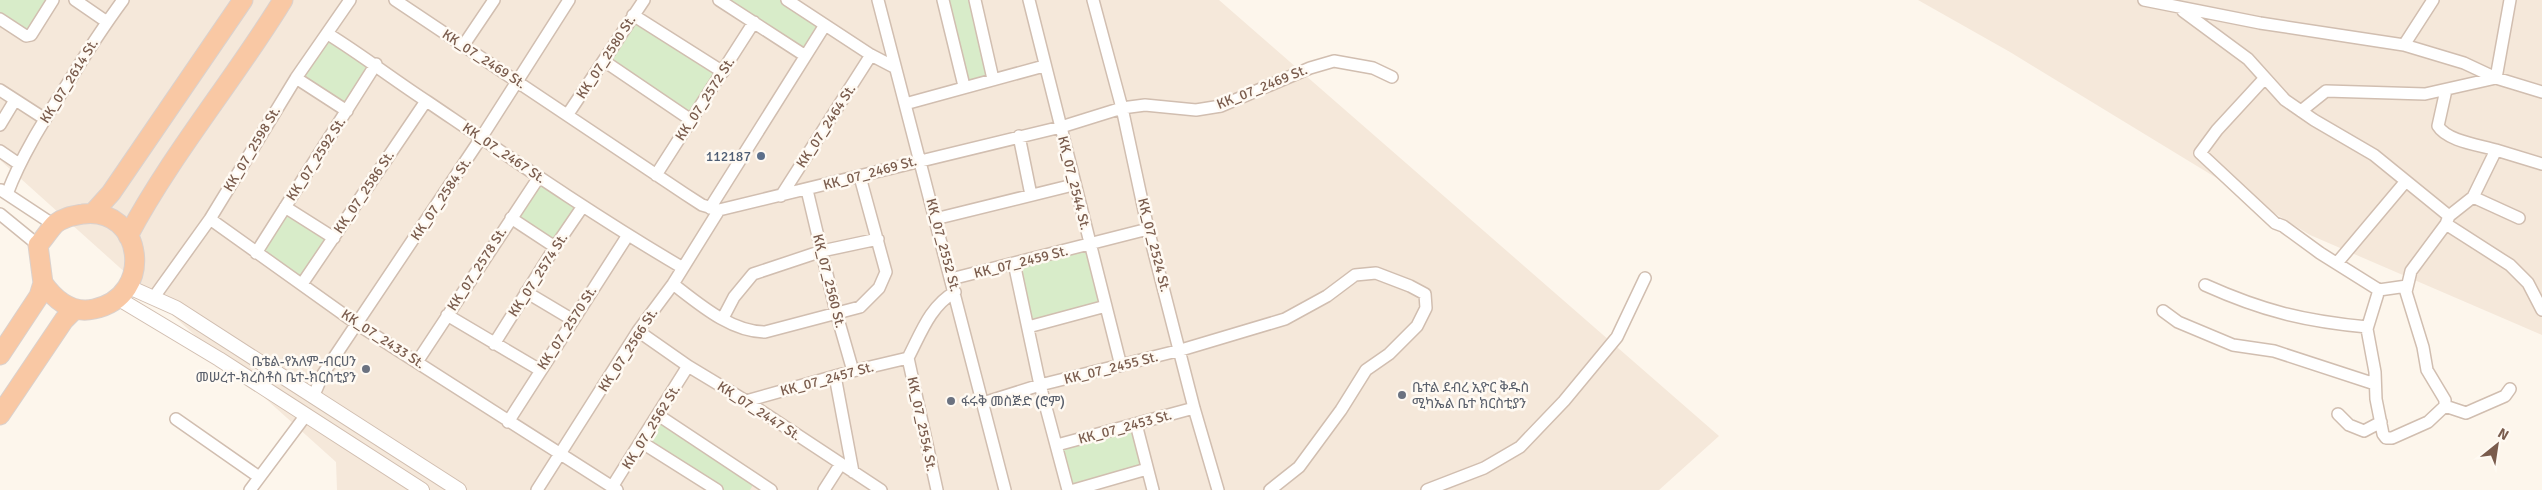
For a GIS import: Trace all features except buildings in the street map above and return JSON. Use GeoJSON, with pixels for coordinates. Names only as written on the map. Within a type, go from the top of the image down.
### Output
{"type":"FeatureCollection","features":[{"type":"Feature","properties":{"kind":"highway"},"geometry":{"type":"LineString","coordinates":[[93,213],[111,193],[243,0]]}},
{"type":"Feature","properties":{"kind":"highway"},"geometry":{"type":"LineString","coordinates":[[128,236],[143,207],[171,163],[283,0]]}},
{"type":"Feature","properties":{"kind":"highway"},"geometry":{"type":"LineString","coordinates":[[0,355],[39,296],[43,283],[38,245],[54,225],[66,216],[93,213],[113,220],[128,236],[135,252],[135,270],[124,293],[106,306],[91,310],[76,309],[57,299],[43,283]]}},
{"type":"Feature","properties":{"kind":"highway"},"geometry":{"type":"LineString","coordinates":[[0,415],[64,320],[76,309]]}},
{"type":"Feature","properties":{"kind":"street"},"geometry":{"type":"LineString","coordinates":[[0,19],[26,36],[34,33],[53,0]]}},
{"type":"Feature","properties":{"kind":"street"},"geometry":{"type":"LineString","coordinates":[[75,0],[107,22]]}},
{"type":"Feature","properties":{"kind":"street","name":"KK_07_2614 St."},"geometry":{"type":"LineString","coordinates":[[3,192],[45,119],[123,0]]}},
{"type":"Feature","properties":{"kind":"street","name":"KK_07_2598 St."},"geometry":{"type":"LineString","coordinates":[[154,297],[210,219],[296,78],[350,0]]}},
{"type":"Feature","properties":{"kind":"street","name":"KK_07_2469 St."},"geometry":{"type":"LineString","coordinates":[[395,0],[568,114],[656,175],[702,205],[715,209],[781,196],[860,177],[921,159],[1061,127],[1122,108],[1145,105],[1196,110],[1221,106],[1310,68],[1334,61],[1373,68],[1392,76]]}},
{"type":"Feature","properties":{"kind":"street"},"geometry":{"type":"LineString","coordinates":[[463,46],[494,0]]}},
{"type":"Feature","properties":{"kind":"street","name":"KK_07_2584 St."},"geometry":{"type":"LineString","coordinates":[[314,397],[323,374],[481,138],[569,0]]}},
{"type":"Feature","properties":{"kind":"street","name":"KK_07_2580 St."},"geometry":{"type":"LineString","coordinates":[[568,114],[644,0]]}},
{"type":"Feature","properties":{"kind":"street"},"geometry":{"type":"LineString","coordinates":[[719,0],[804,55]]}},
{"type":"Feature","properties":{"kind":"street"},"geometry":{"type":"LineString","coordinates":[[786,0],[871,56],[894,67]]}},
{"type":"Feature","properties":{"kind":"street","name":"KK_07_2552 St."},"geometry":{"type":"LineString","coordinates":[[878,0],[894,67],[921,159],[1005,490]]}},
{"type":"Feature","properties":{"kind":"street"},"geometry":{"type":"LineString","coordinates":[[943,0],[964,86]]}},
{"type":"Feature","properties":{"kind":"street"},"geometry":{"type":"LineString","coordinates":[[975,0],[993,79]]}},
{"type":"Feature","properties":{"kind":"street","name":"KK_07_2544 St."},"geometry":{"type":"LineString","coordinates":[[1028,0],[1061,127],[1073,185],[1121,366]]}},
{"type":"Feature","properties":{"kind":"street","name":"KK_07_2524 St."},"geometry":{"type":"LineString","coordinates":[[1093,0],[1122,108],[1148,229],[1181,350],[1194,408],[1218,490]]}},
{"type":"Feature","properties":{"kind":"street"},"geometry":{"type":"LineString","coordinates":[[2144,0],[2260,23],[2404,44],[2464,63],[2496,78],[2542,92]]}},
{"type":"Feature","properties":{"kind":"street"},"geometry":{"type":"LineString","coordinates":[[2404,44],[2433,0]]}},
{"type":"Feature","properties":{"kind":"street"},"geometry":{"type":"LineString","coordinates":[[2496,78],[2510,0]]}},
{"type":"Feature","properties":{"kind":"street"},"geometry":{"type":"LineString","coordinates":[[2179,8],[2248,60],[2264,79],[2301,112],[2374,154],[2448,220],[2510,265],[2528,283],[2542,310]]}},
{"type":"Feature","properties":{"kind":"street"},"geometry":{"type":"LineString","coordinates":[[634,15],[723,72]]}},
{"type":"Feature","properties":{"kind":"street","name":"KK_07_2572 St."},"geometry":{"type":"LineString","coordinates":[[656,175],[754,22]]}},
{"type":"Feature","properties":{"kind":"street","name":"KK_07_2566 St."},"geometry":{"type":"LineString","coordinates":[[537,490],[638,331],[683,268],[804,55],[825,25]]}},
{"type":"Feature","properties":{"kind":"street","name":"KK_07_2467 St."},"geometry":{"type":"LineString","coordinates":[[328,34],[376,64],[426,101],[539,177],[683,268]]}},
{"type":"Feature","properties":{"kind":"street","name":"KK_07_2464 St."},"geometry":{"type":"LineString","coordinates":[[781,196],[871,56]]}},
{"type":"Feature","properties":{"kind":"street"},"geometry":{"type":"LineString","coordinates":[[604,61],[692,120]]}},
{"type":"Feature","properties":{"kind":"street","name":"KK_07_2592 St."},"geometry":{"type":"LineString","coordinates":[[256,253],[376,64]]}},
{"type":"Feature","properties":{"kind":"street"},"geometry":{"type":"LineString","coordinates":[[905,104],[964,86],[1044,66]]}},
{"type":"Feature","properties":{"kind":"street"},"geometry":{"type":"LineString","coordinates":[[296,78],[347,111]]}},
{"type":"Feature","properties":{"kind":"street"},"geometry":{"type":"LineString","coordinates":[[2301,112],[2326,91],[2425,94],[2496,78]]}},
{"type":"Feature","properties":{"kind":"street"},"geometry":{"type":"LineString","coordinates":[[2264,79],[2217,130],[2200,154],[2275,223],[2283,226],[2379,290],[2408,286]]}},
{"type":"Feature","properties":{"kind":"street"},"geometry":{"type":"LineString","coordinates":[[0,90],[45,119]]}},
{"type":"Feature","properties":{"kind":"street"},"geometry":{"type":"LineString","coordinates":[[2446,90],[2438,126],[2441,130],[2448,135],[2542,164]]}},
{"type":"Feature","properties":{"kind":"street"},"geometry":{"type":"LineString","coordinates":[[0,125],[15,100]]}},
{"type":"Feature","properties":{"kind":"street","name":"KK_07_2586 St."},"geometry":{"type":"LineString","coordinates":[[302,284],[426,101]]}},
{"type":"Feature","properties":{"kind":"street"},"geometry":{"type":"LineString","coordinates":[[1018,136],[1031,195]]}},
{"type":"Feature","properties":{"kind":"street"},"geometry":{"type":"LineString","coordinates":[[2379,290],[2367,327],[2383,434],[2386,438],[2392,438],[2428,422],[2445,406],[2445,400],[2427,370],[2423,347],[2406,292],[2410,270],[2448,220],[2473,197],[2496,150]]}},
{"type":"Feature","properties":{"kind":"street"},"geometry":{"type":"LineString","coordinates":[[0,152],[19,164]]}},
{"type":"Feature","properties":{"kind":"street","name":"KK_07_2578 St."},"geometry":{"type":"LineString","coordinates":[[417,362],[539,177]]}},
{"type":"Feature","properties":{"kind":"street"},"geometry":{"type":"LineString","coordinates":[[673,284],[740,329],[765,332],[860,307],[871,298],[885,278],[886,272],[860,177]]}},
{"type":"Feature","properties":{"kind":"street"},"geometry":{"type":"LineString","coordinates":[[2337,263],[2406,181]]}},
{"type":"Feature","properties":{"kind":"street"},"geometry":{"type":"LineString","coordinates":[[935,219],[1073,185]]}},
{"type":"Feature","properties":{"kind":"street","name":"KK_07_2560 St."},"geometry":{"type":"LineString","coordinates":[[807,190],[836,312],[853,370]]}},
{"type":"Feature","properties":{"kind":"street"},"geometry":{"type":"LineString","coordinates":[[3,192],[54,225]]}},
{"type":"Feature","properties":{"kind":"street"},"geometry":{"type":"LineString","coordinates":[[2473,197],[2519,218]]}},
{"type":"Feature","properties":{"kind":"street","name":"KK_07_2574 St."},"geometry":{"type":"LineString","coordinates":[[494,344],[555,246],[583,206]]}},
{"type":"Feature","properties":{"kind":"street"},"geometry":{"type":"LineString","coordinates":[[285,208],[334,238]]}},
{"type":"Feature","properties":{"kind":"street"},"geometry":{"type":"LineString","coordinates":[[0,214],[38,245]]}},
{"type":"Feature","properties":{"kind":"street"},"geometry":{"type":"LineString","coordinates":[[511,218],[555,246]]}},
{"type":"Feature","properties":{"kind":"street","name":"KK_07_2433 St."},"geometry":{"type":"LineString","coordinates":[[210,219],[357,324],[508,422],[615,488]]}},
{"type":"Feature","properties":{"kind":"street","name":"KK_07_2459 St."},"geometry":{"type":"LineString","coordinates":[[951,279],[1148,229]]}},
{"type":"Feature","properties":{"kind":"street","name":"KK_07_2570 St."},"geometry":{"type":"LineString","coordinates":[[508,422],[628,235]]}},
{"type":"Feature","properties":{"kind":"street"},"geometry":{"type":"LineString","coordinates":[[723,318],[734,297],[754,274],[822,251],[878,239]]}},
{"type":"Feature","properties":{"kind":"street"},"geometry":{"type":"LineString","coordinates":[[1014,263],[1040,385],[1068,490]]}},
{"type":"Feature","properties":{"kind":"street","name":"KK_07_2455 St."},"geometry":{"type":"LineString","coordinates":[[984,403],[1040,385],[1181,350],[1285,319],[1327,296],[1355,275],[1376,273],[1425,294],[1426,308],[1417,326],[1389,354],[1366,370],[1309,454],[1287,478],[1270,490]]}},
{"type":"Feature","properties":{"kind":"street"},"geometry":{"type":"LineString","coordinates":[[1427,490],[1484,468],[1520,447],[1564,401],[1617,337],[1645,278]]}},
{"type":"Feature","properties":{"kind":"street"},"geometry":{"type":"LineString","coordinates":[[2205,284],[2246,303],[2280,314],[2329,323],[2367,327]]}},
{"type":"Feature","properties":{"kind":"street"},"geometry":{"type":"LineString","coordinates":[[526,292],[573,320]]}},
{"type":"Feature","properties":{"kind":"street"},"geometry":{"type":"LineString","coordinates":[[908,358],[927,324],[929,315],[942,299],[955,292]]}},
{"type":"Feature","properties":{"kind":"street"},"geometry":{"type":"LineString","coordinates":[[124,293],[154,297],[176,308],[459,490]]}},
{"type":"Feature","properties":{"kind":"street"},"geometry":{"type":"LineString","coordinates":[[124,293],[219,359],[422,490]]}},
{"type":"Feature","properties":{"kind":"street"},"geometry":{"type":"LineString","coordinates":[[1028,327],[1106,306]]}},
{"type":"Feature","properties":{"kind":"street"},"geometry":{"type":"LineString","coordinates":[[2163,311],[2178,322],[2234,345],[2274,351],[2375,384]]}},
{"type":"Feature","properties":{"kind":"street"},"geometry":{"type":"LineString","coordinates":[[447,315],[540,370]]}},
{"type":"Feature","properties":{"kind":"street","name":"KK_07_2447 St."},"geometry":{"type":"LineString","coordinates":[[638,331],[688,366],[746,401],[880,490]]}},
{"type":"Feature","properties":{"kind":"street","name":"KK_07_2457 St."},"geometry":{"type":"LineString","coordinates":[[746,401],[853,370],[908,358]]}},
{"type":"Feature","properties":{"kind":"street","name":"KK_07_2554 St."},"geometry":{"type":"LineString","coordinates":[[908,358],[937,490]]}},
{"type":"Feature","properties":{"kind":"street","name":"KK_07_2562 St."},"geometry":{"type":"LineString","coordinates":[[615,488],[688,366]]}},
{"type":"Feature","properties":{"kind":"street"},"geometry":{"type":"LineString","coordinates":[[834,376],[853,472]]}},
{"type":"Feature","properties":{"kind":"street"},"geometry":{"type":"LineString","coordinates":[[2445,406],[2466,413],[2505,396],[2510,388]]}},
{"type":"Feature","properties":{"kind":"street","name":"KK_07_2453 St."},"geometry":{"type":"LineString","coordinates":[[1057,445],[1194,408]]}},
{"type":"Feature","properties":{"kind":"street"},"geometry":{"type":"LineString","coordinates":[[2338,414],[2349,425],[2364,430],[2381,422]]}},
{"type":"Feature","properties":{"kind":"street"},"geometry":{"type":"LineString","coordinates":[[250,490],[306,415]]}},
{"type":"Feature","properties":{"kind":"street"},"geometry":{"type":"LineString","coordinates":[[658,415],[753,485],[771,490]]}},
{"type":"Feature","properties":{"kind":"street"},"geometry":{"type":"LineString","coordinates":[[176,419],[260,477]]}},
{"type":"Feature","properties":{"kind":"street"},"geometry":{"type":"LineString","coordinates":[[1136,424],[1153,490]]}},
{"type":"Feature","properties":{"kind":"street"},"geometry":{"type":"LineString","coordinates":[[642,442],[718,490]]}},
{"type":"Feature","properties":{"kind":"street"},"geometry":{"type":"LineString","coordinates":[[824,490],[840,465]]}},
{"type":"Feature","properties":{"kind":"street"},"geometry":{"type":"LineString","coordinates":[[1074,490],[1147,469]]}},
{"type":"Feature","properties":{"kind":"shaded area"},"geometry":{"type":"Polygon","coordinates":[[[0,0],[1219,0],[1719,436],[1659,490],[337,490],[336,462],[0,160],[0,0]]]}},
{"type":"Feature","properties":{"kind":"shaded area"},"geometry":{"type":"Polygon","coordinates":[[[1918,0],[2542,0],[2542,335],[2310,235],[2010,52],[1918,0]]]}},
{"type":"Feature","properties":{"kind":"green space"},"geometry":{"type":"Polygon","coordinates":[[[0,0],[53,0],[26,36],[0,18],[0,0]]]}},
{"type":"Feature","properties":{"kind":"green space"},"geometry":{"type":"Polygon","coordinates":[[[718,0],[787,0],[825,25],[804,55],[718,0]]]}},
{"type":"Feature","properties":{"kind":"green space"},"geometry":{"type":"Polygon","coordinates":[[[943,0],[975,0],[993,79],[964,86],[943,0]]]}},
{"type":"Feature","properties":{"kind":"green space"},"geometry":{"type":"Polygon","coordinates":[[[633,15],[723,72],[691,120],[604,61],[633,15]]]}},
{"type":"Feature","properties":{"kind":"green space"},"geometry":{"type":"Polygon","coordinates":[[[327,34],[376,64],[347,111],[296,77],[327,34]]]}},
{"type":"Feature","properties":{"kind":"green space"},"geometry":{"type":"Polygon","coordinates":[[[539,177],[583,206],[555,247],[511,218],[539,177]]]}},
{"type":"Feature","properties":{"kind":"green space"},"geometry":{"type":"Polygon","coordinates":[[[285,207],[334,238],[302,284],[256,253],[285,207]]]}},
{"type":"Feature","properties":{"kind":"green space"},"geometry":{"type":"Polygon","coordinates":[[[1090,244],[1106,306],[1028,327],[1014,263],[1090,244]]]}},
{"type":"Feature","properties":{"kind":"green space"},"geometry":{"type":"Polygon","coordinates":[[[658,415],[756,480],[750,490],[717,490],[641,442],[658,415]]]}},
{"type":"Feature","properties":{"kind":"green space"},"geometry":{"type":"Polygon","coordinates":[[[1136,424],[1147,469],[1074,490],[1057,445],[1136,424]]]}},
{"type":"Feature","properties":{"kind":"place","name":"112187"},"geometry":{"type":"Point","coordinates":[761,156]}},
{"type":"Feature","properties":{"kind":"place","name":"ቤቴል-የአለም-ብርሀን መሠረተ-ክረስቶስ ቤተ-ክርስቲያን"},"geometry":{"type":"Point","coordinates":[366,369]}},
{"type":"Feature","properties":{"kind":"place","name":"ቤተል ደብረ ኢዮር ቅዱስ ሚካኤል ቤተ ክርስቲያን"},"geometry":{"type":"Point","coordinates":[1402,395]}},
{"type":"Feature","properties":{"kind":"place","name":"ፋሩቅ መስጅድ (ሮም)"},"geometry":{"type":"Point","coordinates":[951,401]}}]}
